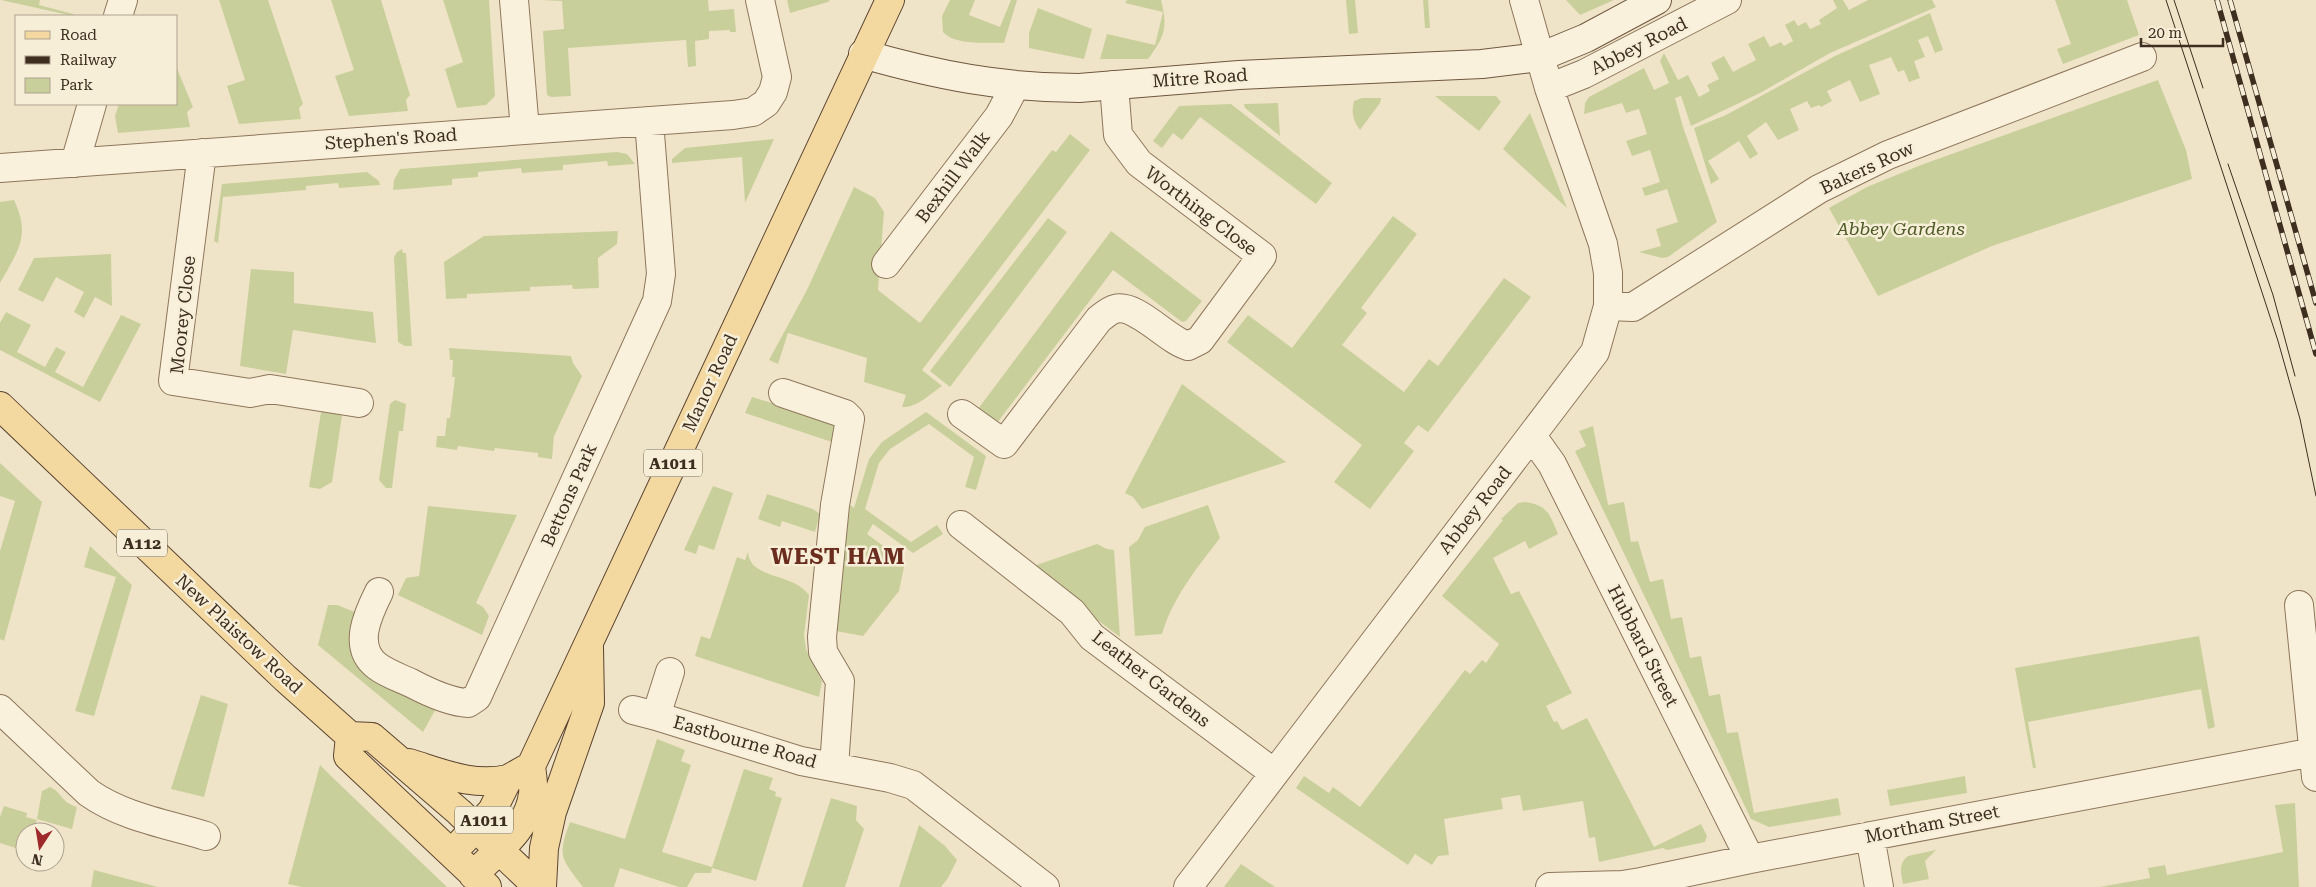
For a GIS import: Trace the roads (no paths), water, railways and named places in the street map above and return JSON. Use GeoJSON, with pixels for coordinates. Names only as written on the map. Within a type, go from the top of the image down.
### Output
{"type":"FeatureCollection","features":[{"type":"Feature","properties":{"kind":"main road","name":"Manor Road"},"geometry":{"type":"LineString","coordinates":[[451,854],[492,811],[519,773],[589,641],[890,0]]}},
{"type":"Feature","properties":{"kind":"main road","name":"New Plaistow Road"},"geometry":{"type":"LineString","coordinates":[[0,406],[266,661],[350,736]]}},
{"type":"Feature","properties":{"kind":"main road","name":"A1011"},"geometry":{"type":"LineString","coordinates":[[542,887],[544,848],[550,818],[590,703],[589,641]]}},
{"type":"Feature","properties":{"kind":"main road"},"geometry":{"type":"LineString","coordinates":[[480,881],[348,756],[350,736],[372,737],[475,828],[538,887]]}},
{"type":"Feature","properties":{"kind":"main road","name":"A1011"},"geometry":{"type":"LineString","coordinates":[[398,760],[474,782],[492,783],[519,773]]}},
{"type":"Feature","properties":{"kind":"main road","name":"Manor Road"},"geometry":{"type":"LineString","coordinates":[[480,881],[498,850],[516,832],[525,817],[533,794],[519,773]]}},
{"type":"Feature","properties":{"kind":"street"},"geometry":{"type":"LineString","coordinates":[[118,15],[123,0]]}},
{"type":"Feature","properties":{"kind":"street"},"geometry":{"type":"LineString","coordinates":[[514,0],[526,130]]}},
{"type":"Feature","properties":{"kind":"street","name":"Stephen's Road"},"geometry":{"type":"LineString","coordinates":[[0,168],[733,115],[753,112],[766,102],[773,92],[777,77],[760,0]]}},
{"type":"Feature","properties":{"kind":"street"},"geometry":{"type":"LineString","coordinates":[[1524,0],[1540,57]]}},
{"type":"Feature","properties":{"kind":"street","name":"Abbey Road"},"geometry":{"type":"LineString","coordinates":[[1549,88],[1584,74],[1727,0]]}},
{"type":"Feature","properties":{"kind":"street","name":"Abbey Road"},"geometry":{"type":"LineString","coordinates":[[1188,887],[1595,352],[1608,306],[1608,273],[1603,244],[1540,57],[1586,38],[1648,5]]}},
{"type":"Feature","properties":{"kind":"street","name":"Mitre Road"},"geometry":{"type":"LineString","coordinates":[[863,54],[948,76],[1015,86],[1071,88],[1314,71],[1482,64],[1540,57]]}},
{"type":"Feature","properties":{"kind":"street","name":"Bakers Row"},"geometry":{"type":"LineString","coordinates":[[1608,306],[1633,308],[1819,190],[1888,155],[2142,57]]}},
{"type":"Feature","properties":{"kind":"street","name":"Worthing Close"},"geometry":{"type":"LineString","coordinates":[[962,414],[1004,444],[1099,319],[1114,309],[1126,308],[1178,343],[1188,346],[1200,340],[1262,256],[1139,163],[1118,135],[1114,85]]}},
{"type":"Feature","properties":{"kind":"street","name":"Bexhill Walk"},"geometry":{"type":"LineString","coordinates":[[886,264],[999,116],[1015,86]]}},
{"type":"Feature","properties":{"kind":"street"},"geometry":{"type":"LineString","coordinates":[[75,163],[92,105]]}},
{"type":"Feature","properties":{"kind":"street","name":"Bettons Park"},"geometry":{"type":"LineString","coordinates":[[369,601],[364,629],[364,642],[368,655],[376,666],[416,686],[457,703],[468,703],[477,697],[657,300],[661,274],[649,121]]}},
{"type":"Feature","properties":{"kind":"street","name":"Moorey Close"},"geometry":{"type":"LineString","coordinates":[[202,153],[173,381],[250,393],[270,389],[359,403]]}},
{"type":"Feature","properties":{"kind":"street","name":"Eastbourne Road"},"geometry":{"type":"LineString","coordinates":[[783,393],[845,414],[850,419],[835,505],[822,638],[823,652],[840,681],[834,767]]}},
{"type":"Feature","properties":{"kind":"street","name":"Hubbard Street"},"geometry":{"type":"LineString","coordinates":[[1532,436],[1552,464],[1750,858]]}},
{"type":"Feature","properties":{"kind":"street","name":"Leather Gardens"},"geometry":{"type":"LineString","coordinates":[[961,525],[1072,612],[1092,637],[1274,773]]}},
{"type":"Feature","properties":{"kind":"street"},"geometry":{"type":"LineString","coordinates":[[2299,604],[2315,765]]}},
{"type":"Feature","properties":{"kind":"street","name":"Eastbourne Road"},"geometry":{"type":"LineString","coordinates":[[670,672],[644,713],[801,761],[890,778],[913,785],[1045,887]]}},
{"type":"Feature","properties":{"kind":"street"},"geometry":{"type":"LineString","coordinates":[[0,709],[89,793],[105,804],[120,811],[206,836]]}},
{"type":"Feature","properties":{"kind":"street","name":"Mortham Street"},"geometry":{"type":"LineString","coordinates":[[1550,887],[1622,885],[1750,858],[1870,836],[2315,765]]}},
{"type":"Feature","properties":{"kind":"street"},"geometry":{"type":"LineString","coordinates":[[1870,836],[1879,887]]}},
{"type":"Feature","properties":{"kind":"tram line"},"geometry":{"type":"LineString","coordinates":[[2166,0],[2278,341],[2300,419],[2316,496]]}},
{"type":"Feature","properties":{"kind":"tram line"},"geometry":{"type":"LineString","coordinates":[[2174,0],[2203,88]]}},
{"type":"Feature","properties":{"kind":"tram line"},"geometry":{"type":"LineString","coordinates":[[2228,164],[2273,295],[2295,376]]}},
{"type":"Feature","properties":{"kind":"railway"},"geometry":{"type":"LineString","coordinates":[[2217,0],[2316,354]]}},
{"type":"Feature","properties":{"kind":"railway"},"geometry":{"type":"LineString","coordinates":[[2230,0],[2316,303]]}},
{"type":"Feature","properties":{"kind":"district","name":"WEST HAM"},"geometry":{"type":"Point","coordinates":[838,556]}},
{"type":"Feature","properties":{"kind":"park label","name":"Abbey Gardens"},"geometry":{"type":"Point","coordinates":[1901,229]}}]}
